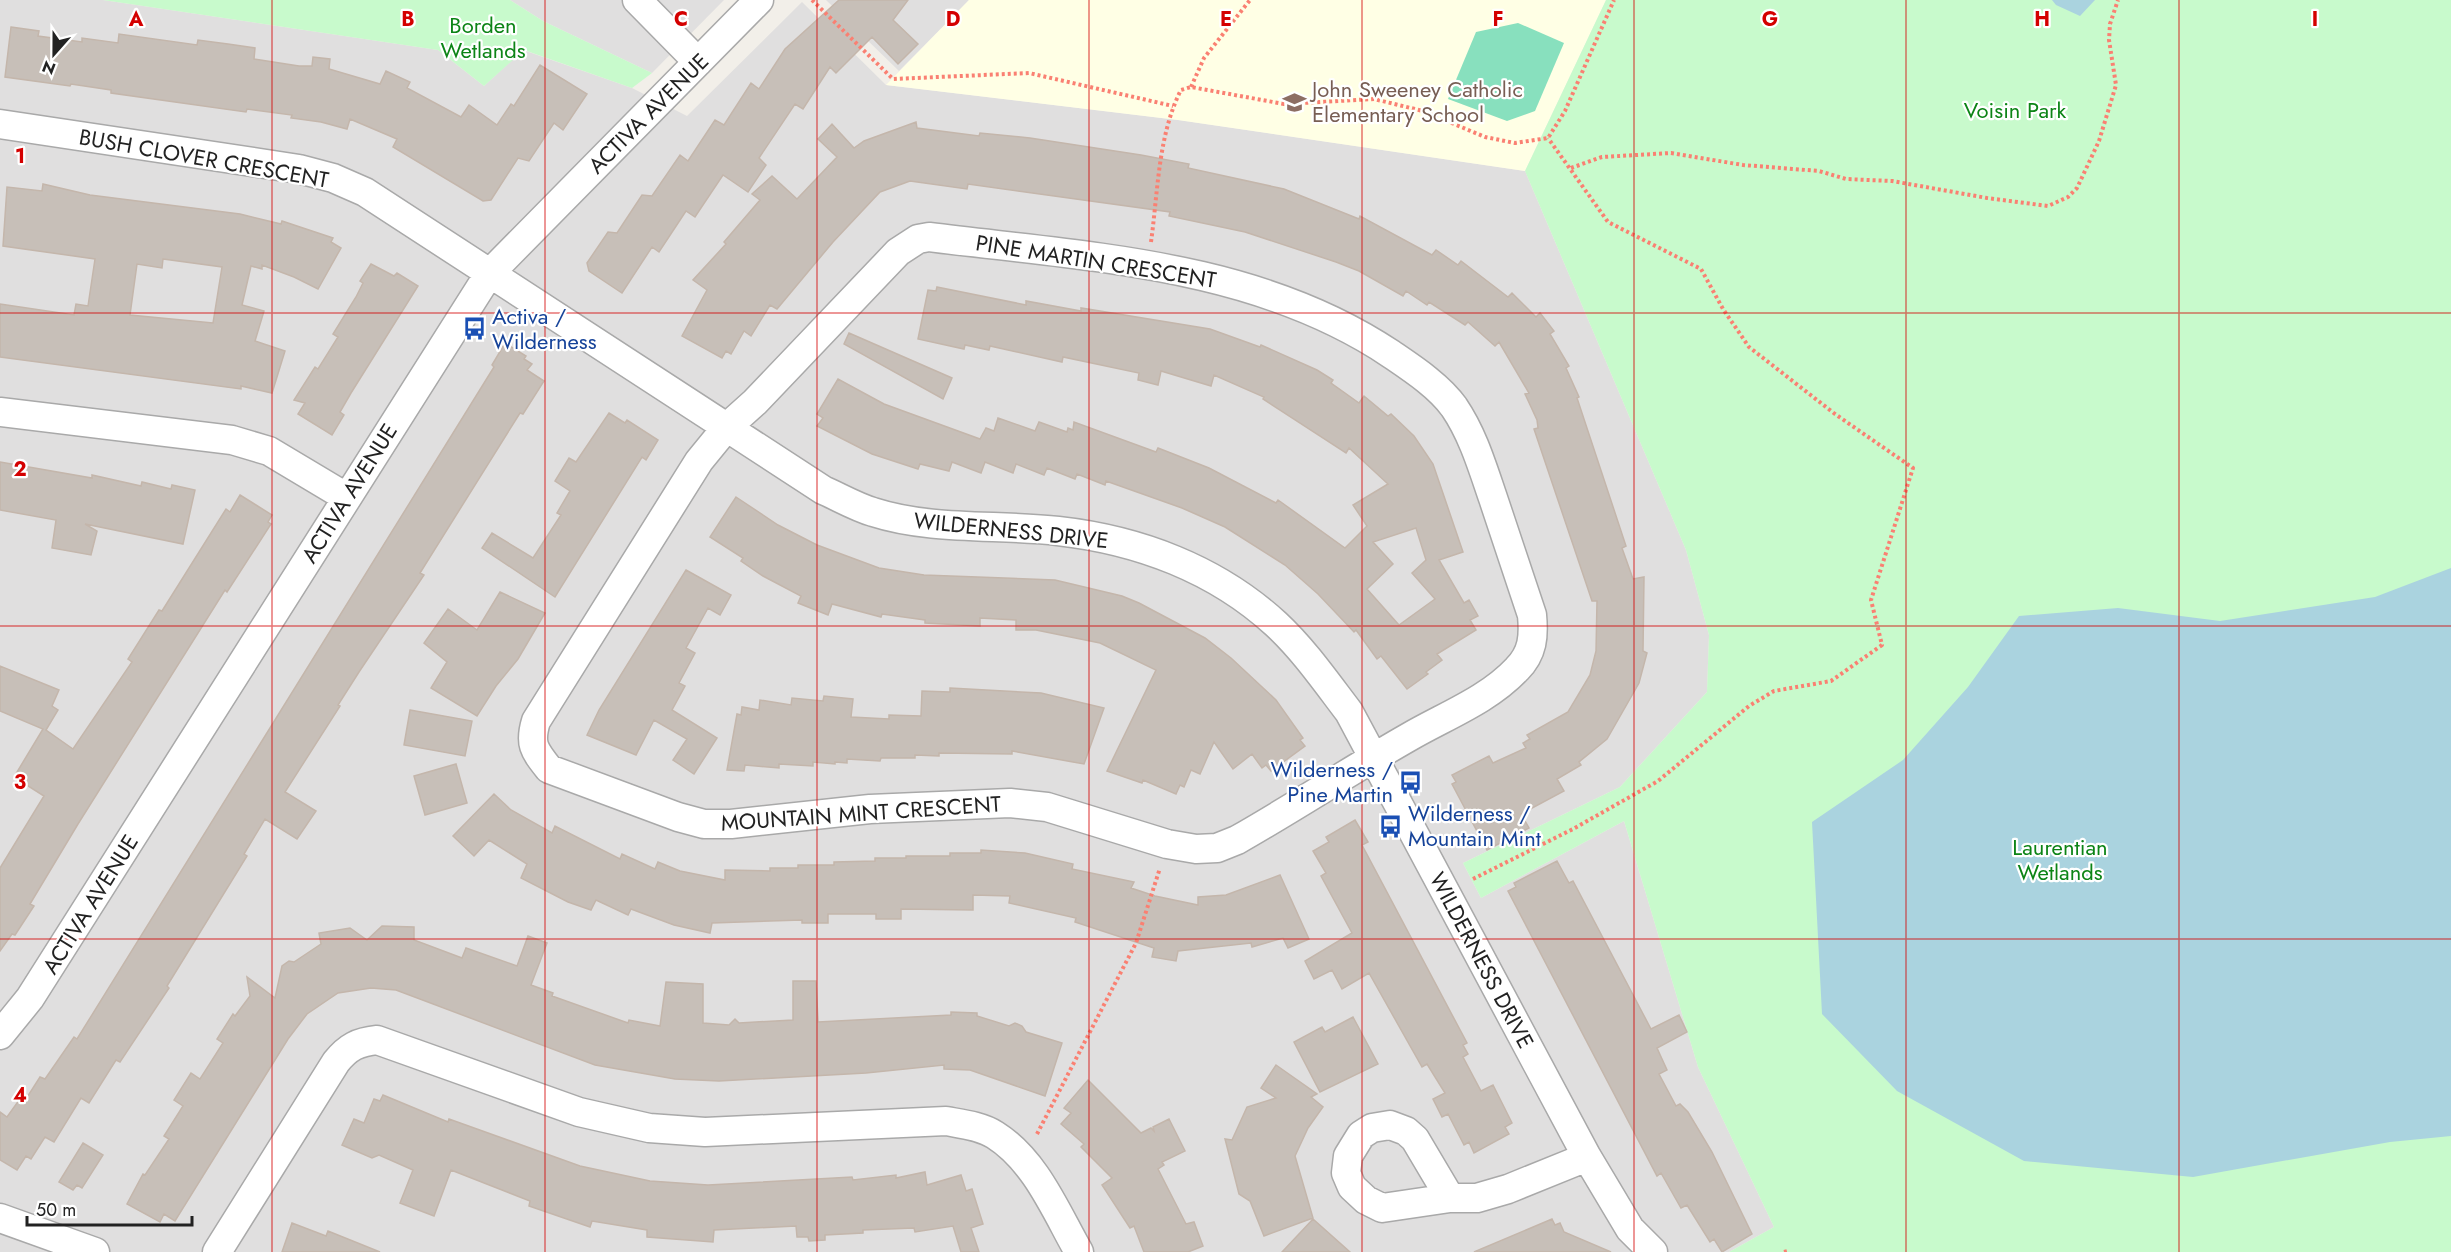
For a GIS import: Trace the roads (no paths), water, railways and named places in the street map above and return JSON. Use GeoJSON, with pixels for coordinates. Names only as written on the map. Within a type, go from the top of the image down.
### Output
{"type":"FeatureCollection","features":[{"type":"Feature","properties":{"kind":"street"},"geometry":{"type":"LineString","coordinates":[[637,0],[698,62]]}},
{"type":"Feature","properties":{"kind":"street","name":"ACTIVA AVENUE"},"geometry":{"type":"LineString","coordinates":[[0,1035],[30,998],[489,274],[759,0]]}},
{"type":"Feature","properties":{"kind":"street","name":"BUSH CLOVER CRESCENT"},"geometry":{"type":"LineString","coordinates":[[0,124],[298,170],[333,178],[365,192],[489,274]]}},
{"type":"Feature","properties":{"kind":"street","name":"PINE MARTIN CRESCENT"},"geometry":{"type":"LineString","coordinates":[[726,428],[754,402],[898,252],[918,239],[929,237],[1143,264],[1242,285],[1294,303],[1366,338],[1431,384],[1452,405],[1471,433],[1532,615],[1534,632],[1531,651],[1518,669],[1494,688],[1375,757]]}},
{"type":"Feature","properties":{"kind":"street","name":"WILDERNESS DRIVE"},"geometry":{"type":"LineString","coordinates":[[489,274],[823,490],[872,512],[934,523],[1059,531],[1130,544],[1166,555],[1217,580],[1276,624],[1312,663],[1349,712],[1587,1157],[1630,1229],[1653,1252]]}},
{"type":"Feature","properties":{"kind":"street"},"geometry":{"type":"LineString","coordinates":[[0,412],[232,440],[268,451],[346,497]]}},
{"type":"Feature","properties":{"kind":"street","name":"MOUNTAIN MINT CRESCENT"},"geometry":{"type":"LineString","coordinates":[[726,428],[699,461],[536,721],[531,738],[536,753],[549,769],[678,817],[704,824],[730,824],[870,809],[1010,803],[1047,807],[1167,844],[1196,849],[1217,848],[1237,840],[1375,757]]}},
{"type":"Feature","properties":{"kind":"street"},"geometry":{"type":"LineString","coordinates":[[217,1252],[336,1062],[354,1045],[378,1040],[579,1112],[649,1128],[705,1132],[946,1121],[969,1125],[994,1134],[1019,1155],[1037,1178],[1079,1252]]}},
{"type":"Feature","properties":{"kind":"street"},"geometry":{"type":"LineString","coordinates":[[1450,1198],[1477,1198],[1508,1189],[1587,1157]]}},
{"type":"Feature","properties":{"kind":"street"},"geometry":{"type":"LineString","coordinates":[[0,1218],[95,1252]]}},
{"type":"Feature","properties":{"kind":"water"},"geometry":{"type":"Polygon","coordinates":[[[2052,0],[2095,0],[2080,16],[2056,5],[2052,0]]]}},
{"type":"Feature","properties":{"kind":"water"},"geometry":{"type":"Polygon","coordinates":[[[2451,568],[2451,1136],[2390,1142],[2193,1177],[2024,1161],[1897,1091],[1822,1014],[1812,822],[1903,760],[1968,687],[2019,616],[2118,608],[2220,621],[2375,597],[2451,568]]]}},
{"type":"Feature","properties":{"kind":"place","name":"John Sweeney Catholic Elementary School"},"geometry":{"type":"Point","coordinates":[1294,102]}},
{"type":"Feature","properties":{"kind":"place","name":"Activa / Wilderness"},"geometry":{"type":"Point","coordinates":[474,329]}},
{"type":"Feature","properties":{"kind":"place","name":"Wilderness / Pine Martin"},"geometry":{"type":"Point","coordinates":[1411,782]}},
{"type":"Feature","properties":{"kind":"place","name":"Wilderness / Mountain Mint"},"geometry":{"type":"Point","coordinates":[1390,826]}},
{"type":"Feature","properties":{"kind":"park label","name":"Borden Wetlands"},"geometry":{"type":"Point","coordinates":[483,38]}},
{"type":"Feature","properties":{"kind":"park label","name":"Voisin Park"},"geometry":{"type":"Point","coordinates":[2015,110]}},
{"type":"Feature","properties":{"kind":"park label","name":"Laurentian Wetlands"},"geometry":{"type":"Point","coordinates":[2060,860]}}]}
